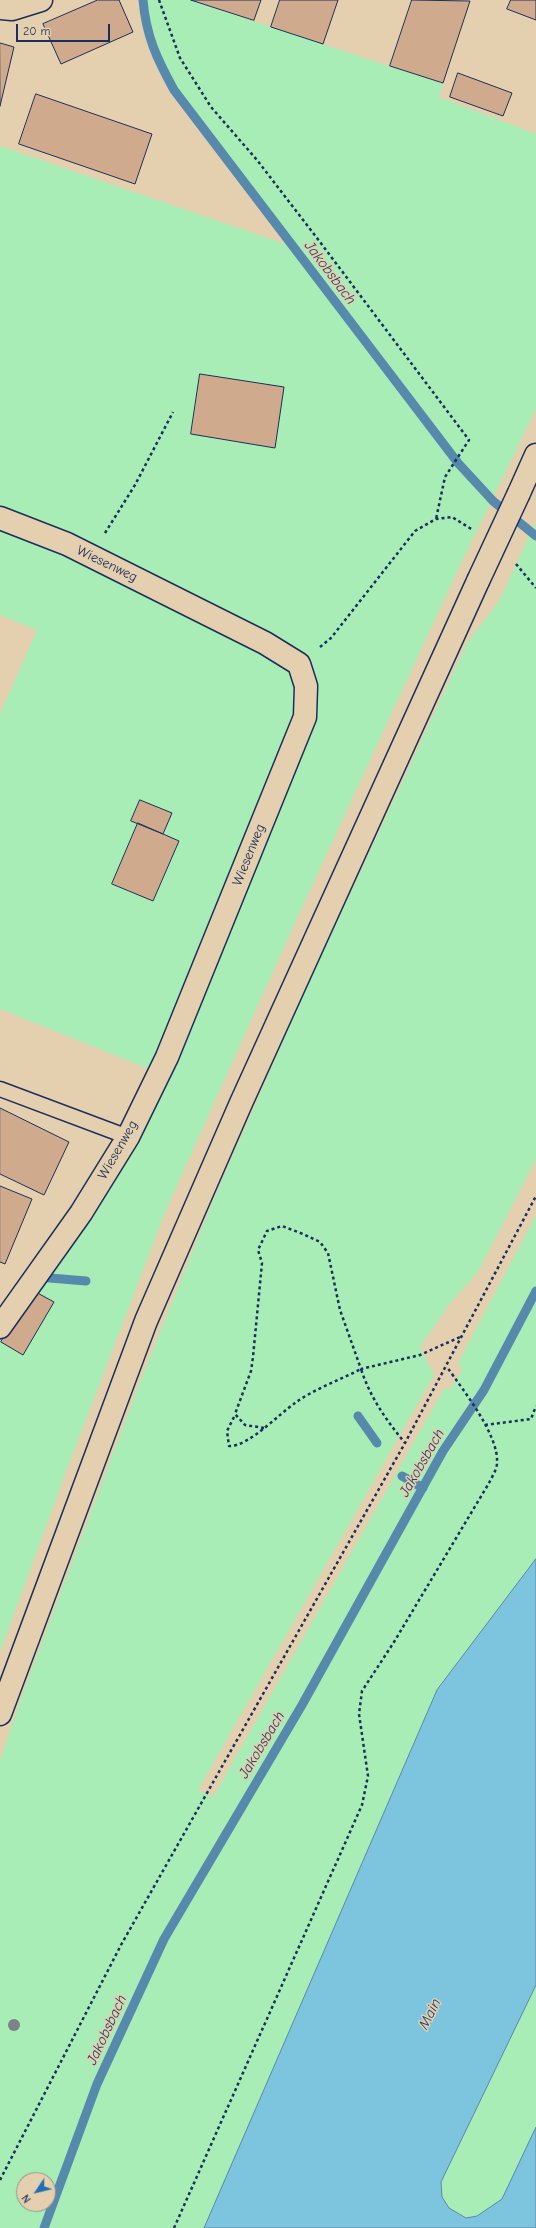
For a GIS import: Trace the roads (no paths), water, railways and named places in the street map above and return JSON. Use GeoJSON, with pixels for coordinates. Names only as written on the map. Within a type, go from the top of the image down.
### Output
{"type":"FeatureCollection","features":[{"type":"Feature","properties":{"kind":"main road"},"geometry":{"type":"LineString","coordinates":[[0,8],[12,9],[41,0]]}},
{"type":"Feature","properties":{"kind":"main road"},"geometry":{"type":"LineString","coordinates":[[0,1714],[146,1321],[241,1103],[536,455]]}},
{"type":"Feature","properties":{"kind":"main road","name":"Wiesenweg"},"geometry":{"type":"LineString","coordinates":[[0,518],[67,544],[265,643],[299,664],[306,686],[305,717],[167,1057],[128,1137],[81,1213],[0,1327]]}},
{"type":"Feature","properties":{"kind":"lane"},"geometry":{"type":"LineString","coordinates":[[0,1089],[128,1137]]}},
{"type":"Feature","properties":{"kind":"water","name":"Main"},"geometry":{"type":"Polygon","coordinates":[[[536,1559],[536,1985],[441,2182],[442,2197],[449,2208],[466,2218],[477,2216],[502,2199],[536,2127],[536,2228],[204,2228],[437,1690],[536,1559]]]}},
{"type":"Feature","properties":{"kind":"waterway","name":"Jakobsbach"},"geometry":{"type":"LineString","coordinates":[[143,0],[144,13],[153,47],[174,90],[458,463],[493,501],[536,536]]}},
{"type":"Feature","properties":{"kind":"waterway"},"geometry":{"type":"LineString","coordinates":[[38,1277],[86,1281]]}},
{"type":"Feature","properties":{"kind":"waterway","name":"Jakobsbach"},"geometry":{"type":"LineString","coordinates":[[44,2228],[97,2084],[164,1939],[302,1705],[443,1451],[484,1390],[536,1291]]}},
{"type":"Feature","properties":{"kind":"waterway"},"geometry":{"type":"LineString","coordinates":[[358,1416],[377,1443]]}},
{"type":"Feature","properties":{"kind":"waterway"},"geometry":{"type":"LineString","coordinates":[[402,1476],[423,1488]]}}]}
